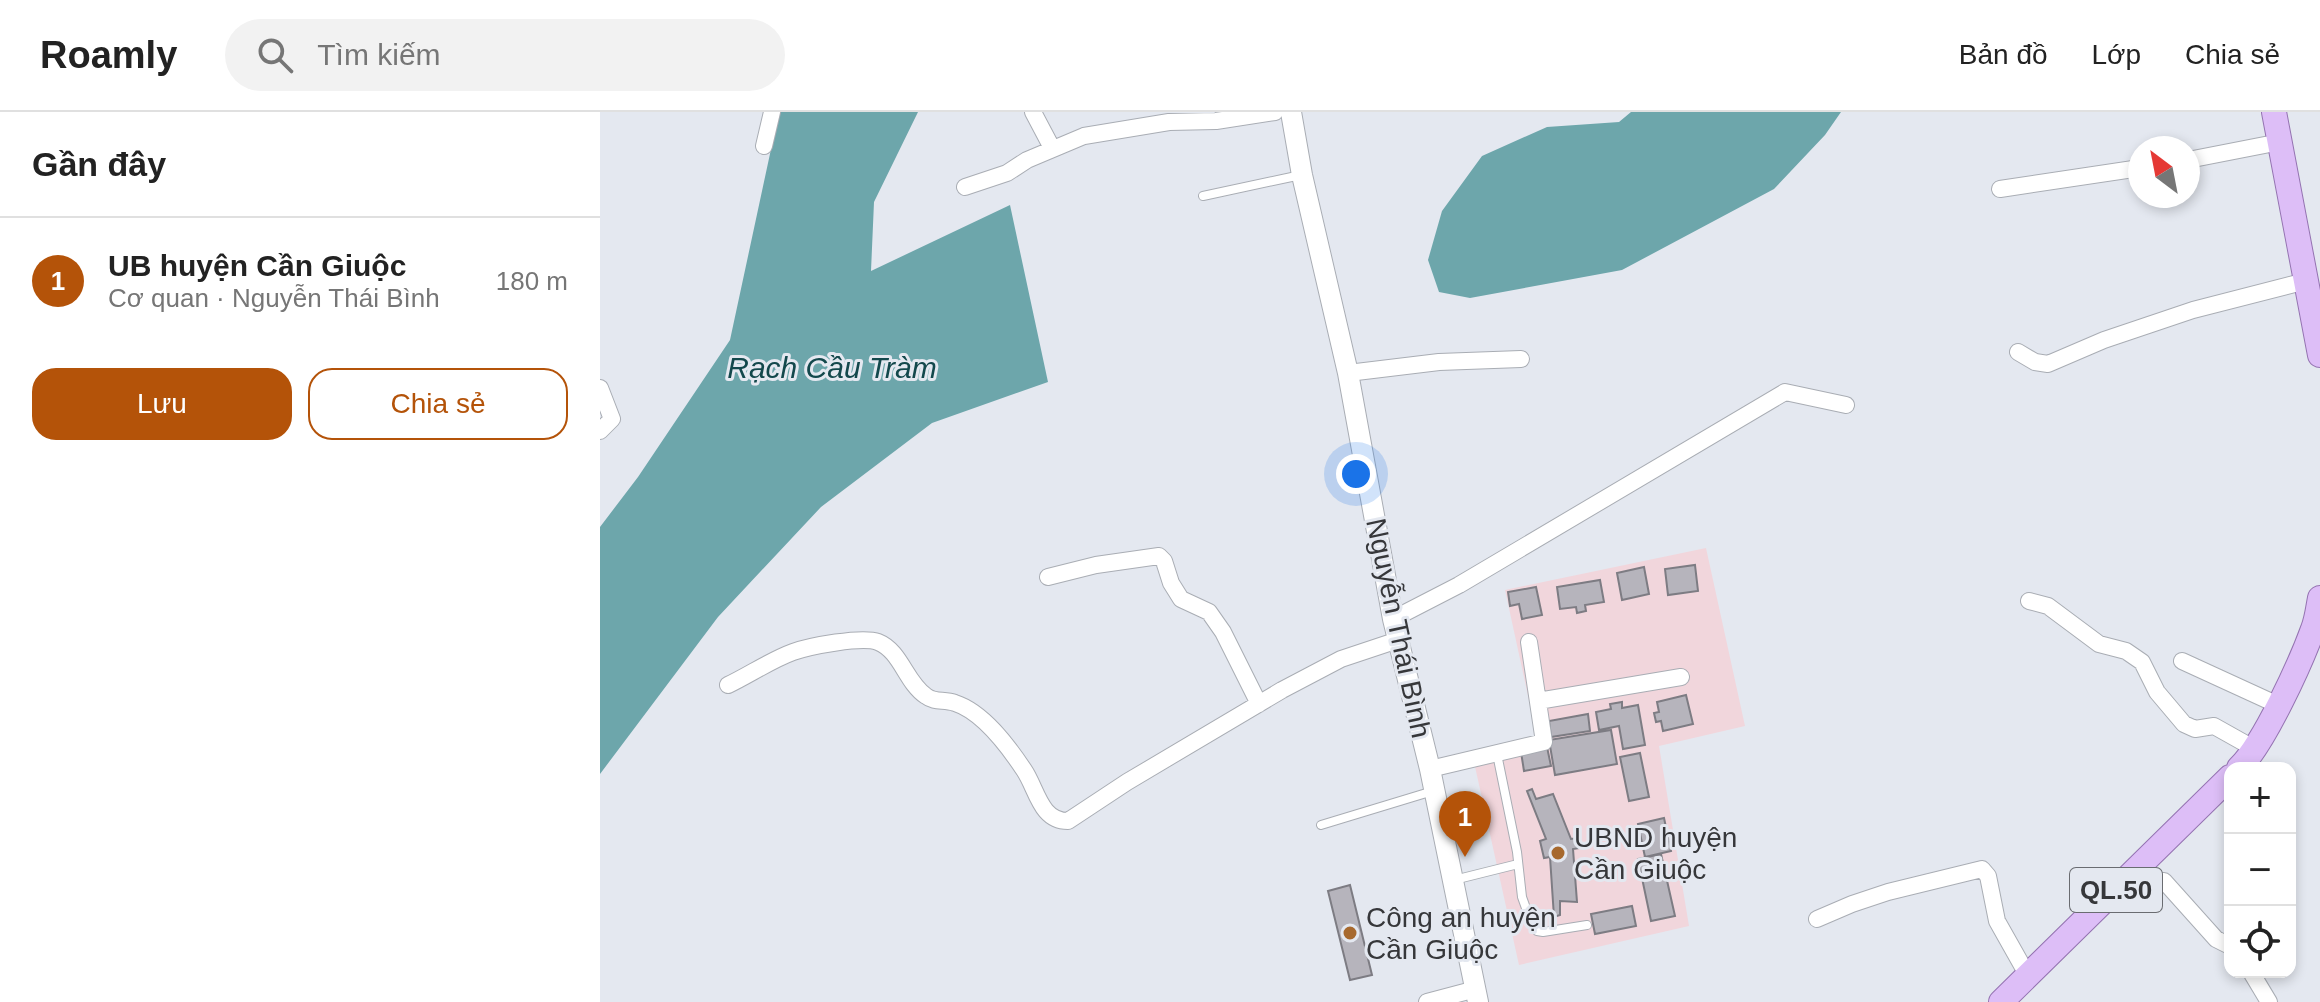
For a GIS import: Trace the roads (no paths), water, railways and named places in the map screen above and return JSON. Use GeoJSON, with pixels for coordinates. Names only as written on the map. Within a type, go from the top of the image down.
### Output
{"type":"FeatureCollection","features":[{"type":"Feature","properties":{"kind":"main road"},"geometry":{"type":"LineString","coordinates":[[2274,112],[2312,289],[2320,355]]}},
{"type":"Feature","properties":{"kind":"main road"},"geometry":{"type":"LineString","coordinates":[[2247,759],[2317,630],[2320,598]]}},
{"type":"Feature","properties":{"kind":"main road","name":"QL.50"},"geometry":{"type":"LineString","coordinates":[[2001,1002],[2224,783]]}},
{"type":"Feature","properties":{"kind":"street"},"geometry":{"type":"LineString","coordinates":[[764,146],[772,112]]}},
{"type":"Feature","properties":{"kind":"street"},"geometry":{"type":"LineString","coordinates":[[1033,112],[1052,148]]}},
{"type":"Feature","properties":{"kind":"street"},"geometry":{"type":"LineString","coordinates":[[965,187],[1007,173],[1052,148],[1112,130],[1169,122],[1216,121],[1275,112]]}},
{"type":"Feature","properties":{"kind":"street","name":"Nguyễn Thái Bình"},"geometry":{"type":"LineString","coordinates":[[1291,112],[1302,175],[1348,373],[1393,619],[1430,769],[1477,995]]}},
{"type":"Feature","properties":{"kind":"street"},"geometry":{"type":"LineString","coordinates":[[2200,158],[2280,142]]}},
{"type":"Feature","properties":{"kind":"street"},"geometry":{"type":"LineString","coordinates":[[2000,189],[2128,170]]}},
{"type":"Feature","properties":{"kind":"street"},"geometry":{"type":"LineString","coordinates":[[2018,352],[2035,362],[2048,364],[2104,340],[2193,310],[2312,289]]}},
{"type":"Feature","properties":{"kind":"street"},"geometry":{"type":"LineString","coordinates":[[1348,373],[1439,362],[1521,359]]}},
{"type":"Feature","properties":{"kind":"street"},"geometry":{"type":"LineString","coordinates":[[600,388],[612,419],[600,431]]}},
{"type":"Feature","properties":{"kind":"street"},"geometry":{"type":"LineString","coordinates":[[1393,619],[1472,578],[1785,392],[1846,405]]}},
{"type":"Feature","properties":{"kind":"street"},"geometry":{"type":"LineString","coordinates":[[1048,577],[1096,565],[1159,556],[1181,599],[1209,612],[1223,632],[1259,704]]}},
{"type":"Feature","properties":{"kind":"street"},"geometry":{"type":"LineString","coordinates":[[2029,601],[2048,606],[2099,644],[2126,651],[2142,662],[2157,692],[2184,724],[2195,729],[2214,726],[2247,759]]}},
{"type":"Feature","properties":{"kind":"street"},"geometry":{"type":"LineString","coordinates":[[728,685],[794,652],[841,642],[877,642],[892,653],[920,692],[936,701],[956,703],[970,710],[989,727],[1026,772],[1048,815],[1058,821],[1068,821],[1127,782],[1341,659],[1398,640]]}},
{"type":"Feature","properties":{"kind":"street"},"geometry":{"type":"LineString","coordinates":[[1430,769],[1544,742],[1529,642]]}},
{"type":"Feature","properties":{"kind":"street"},"geometry":{"type":"LineString","coordinates":[[2182,661],[2278,705]]}},
{"type":"Feature","properties":{"kind":"street"},"geometry":{"type":"LineString","coordinates":[[1538,701],[1681,677]]}},
{"type":"Feature","properties":{"kind":"street"},"geometry":{"type":"LineString","coordinates":[[1817,919],[1888,892],[1982,869],[1988,876],[1997,921],[2028,976]]}},
{"type":"Feature","properties":{"kind":"street"},"geometry":{"type":"LineString","coordinates":[[2136,870],[2148,881],[2164,881],[2216,939],[2224,943]]}},
{"type":"Feature","properties":{"kind":"street"},"geometry":{"type":"LineString","coordinates":[[2254,978],[2263,999]]}},
{"type":"Feature","properties":{"kind":"street"},"geometry":{"type":"LineString","coordinates":[[1427,1002],[1477,995]]}},
{"type":"Feature","properties":{"kind":"lane"},"geometry":{"type":"LineString","coordinates":[[1203,196],[1302,175]]}},
{"type":"Feature","properties":{"kind":"lane"},"geometry":{"type":"LineString","coordinates":[[1497,753],[1522,897],[1531,922],[1537,931],[1587,925]]}},
{"type":"Feature","properties":{"kind":"lane"},"geometry":{"type":"LineString","coordinates":[[1321,825],[1434,791]]}},
{"type":"Feature","properties":{"kind":"lane"},"geometry":{"type":"LineString","coordinates":[[1453,881],[1518,864]]}},
{"type":"Feature","properties":{"kind":"water","name":"Rạch Cầu Tràm"},"geometry":{"type":"Polygon","coordinates":[[[779,112],[918,112],[874,202],[871,271],[1010,205],[1048,382],[932,423],[821,507],[718,617],[600,774],[600,527],[638,477],[730,340],[779,112]]]}},
{"type":"Feature","properties":{"kind":"water"},"geometry":{"type":"Polygon","coordinates":[[[1631,112],[1841,112],[1825,135],[1774,189],[1622,270],[1470,298],[1439,292],[1428,260],[1442,211],[1482,156],[1547,127],[1619,122],[1631,112]]]}},
{"type":"Feature","properties":{"kind":"place","name":"UBND huyện Cần Giuộc"},"geometry":{"type":"Point","coordinates":[1558,853]}},
{"type":"Feature","properties":{"kind":"place","name":"UB huyện Cần Giuộc"},"geometry":{"type":"Point","coordinates":[1465,857]}},
{"type":"Feature","properties":{"kind":"place","name":"Công an huyện Cần Giuộc"},"geometry":{"type":"Point","coordinates":[1350,933]}}]}
